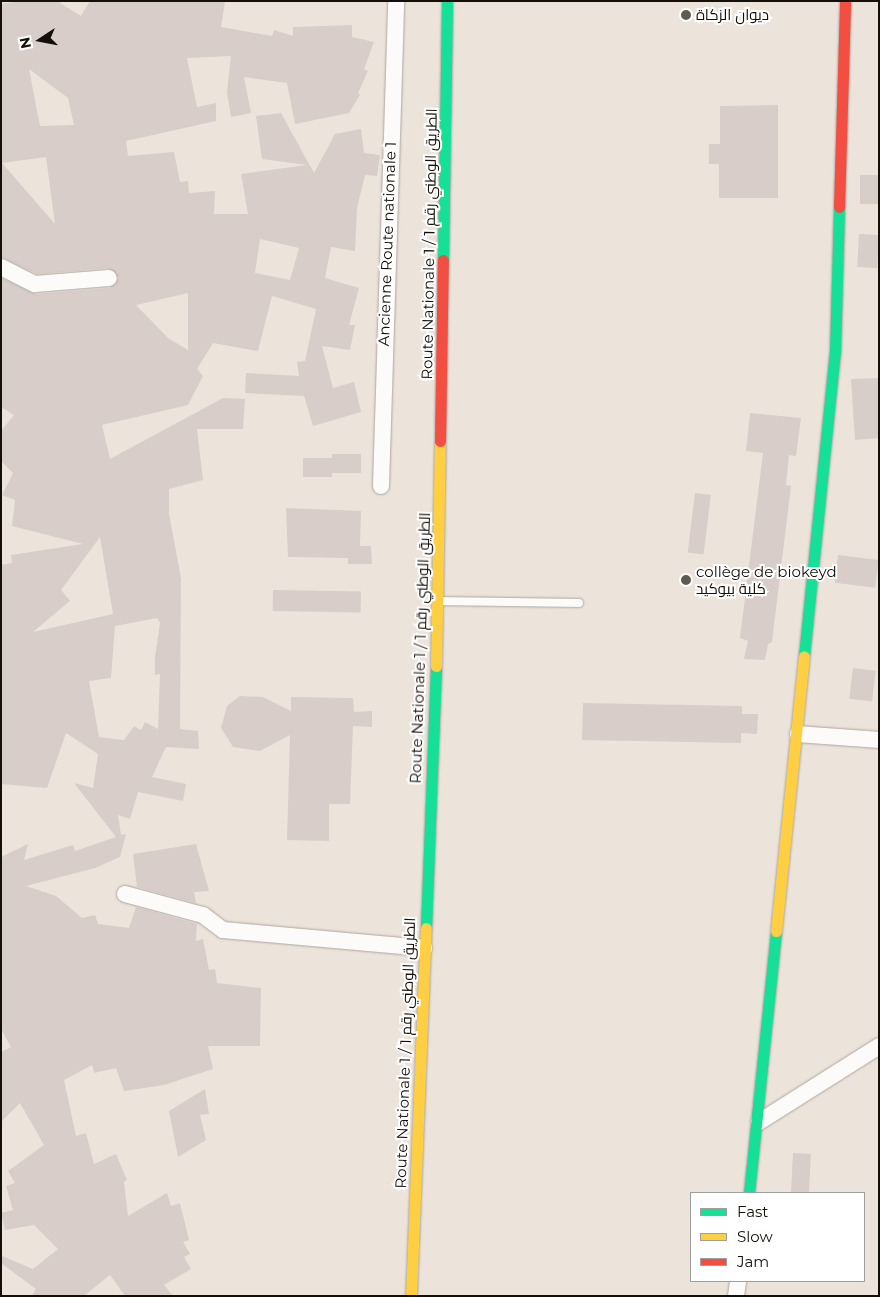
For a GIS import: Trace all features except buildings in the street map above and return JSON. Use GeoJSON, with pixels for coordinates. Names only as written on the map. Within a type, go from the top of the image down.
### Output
{"type":"FeatureCollection","features":[{"type":"Feature","properties":{"kind":"main road","name":"Route Nationale 1 / الطريق الوطني رقم 1"},"geometry":{"type":"LineString","coordinates":[[411,1296],[437,601],[447,1]]}},
{"type":"Feature","properties":{"kind":"main road"},"geometry":{"type":"LineString","coordinates":[[749,1192],[759,1122],[835,352],[845,1]]}},
{"type":"Feature","properties":{"kind":"street","name":"Ancienne Route nationale 1"},"geometry":{"type":"LineString","coordinates":[[381,486],[396,1]]}},
{"type":"Feature","properties":{"kind":"street"},"geometry":{"type":"LineString","coordinates":[[1,267],[35,284],[109,278]]}},
{"type":"Feature","properties":{"kind":"street"},"geometry":{"type":"LineString","coordinates":[[798,734],[879,740]]}},
{"type":"Feature","properties":{"kind":"street"},"geometry":{"type":"LineString","coordinates":[[125,894],[203,916],[223,930],[424,948]]}},
{"type":"Feature","properties":{"kind":"street"},"geometry":{"type":"LineString","coordinates":[[759,1122],[879,1046]]}},
{"type":"Feature","properties":{"kind":"street"},"geometry":{"type":"LineString","coordinates":[[736,1296],[738,1282]]}},
{"type":"Feature","properties":{"kind":"lane"},"geometry":{"type":"LineString","coordinates":[[437,601],[580,603]]}},
{"type":"Feature","properties":{"kind":"traffic: fast"},"geometry":{"type":"LineString","coordinates":[[443,260],[447,1]]}},
{"type":"Feature","properties":{"kind":"traffic: fast"},"geometry":{"type":"LineString","coordinates":[[804,656],[835,352],[839,207]]}},
{"type":"Feature","properties":{"kind":"traffic: fast"},"geometry":{"type":"LineString","coordinates":[[426,928],[436,666]]}},
{"type":"Feature","properties":{"kind":"traffic: fast"},"geometry":{"type":"LineString","coordinates":[[749,1192],[776,931]]}},
{"type":"Feature","properties":{"kind":"traffic: slow"},"geometry":{"type":"LineString","coordinates":[[436,666],[440,441]]}},
{"type":"Feature","properties":{"kind":"traffic: slow"},"geometry":{"type":"LineString","coordinates":[[776,931],[804,656]]}},
{"type":"Feature","properties":{"kind":"traffic: slow"},"geometry":{"type":"LineString","coordinates":[[411,1296],[426,928]]}},
{"type":"Feature","properties":{"kind":"traffic: jam"},"geometry":{"type":"LineString","coordinates":[[839,207],[845,1]]}},
{"type":"Feature","properties":{"kind":"traffic: jam"},"geometry":{"type":"LineString","coordinates":[[440,441],[443,260]]}},
{"type":"Feature","properties":{"kind":"place","name":"ديوان الزكاة"},"geometry":{"type":"Point","coordinates":[686,15]}},
{"type":"Feature","properties":{"kind":"place","name":"collège de biokeyd كلية بيوكيد"},"geometry":{"type":"Point","coordinates":[686,580]}}]}
